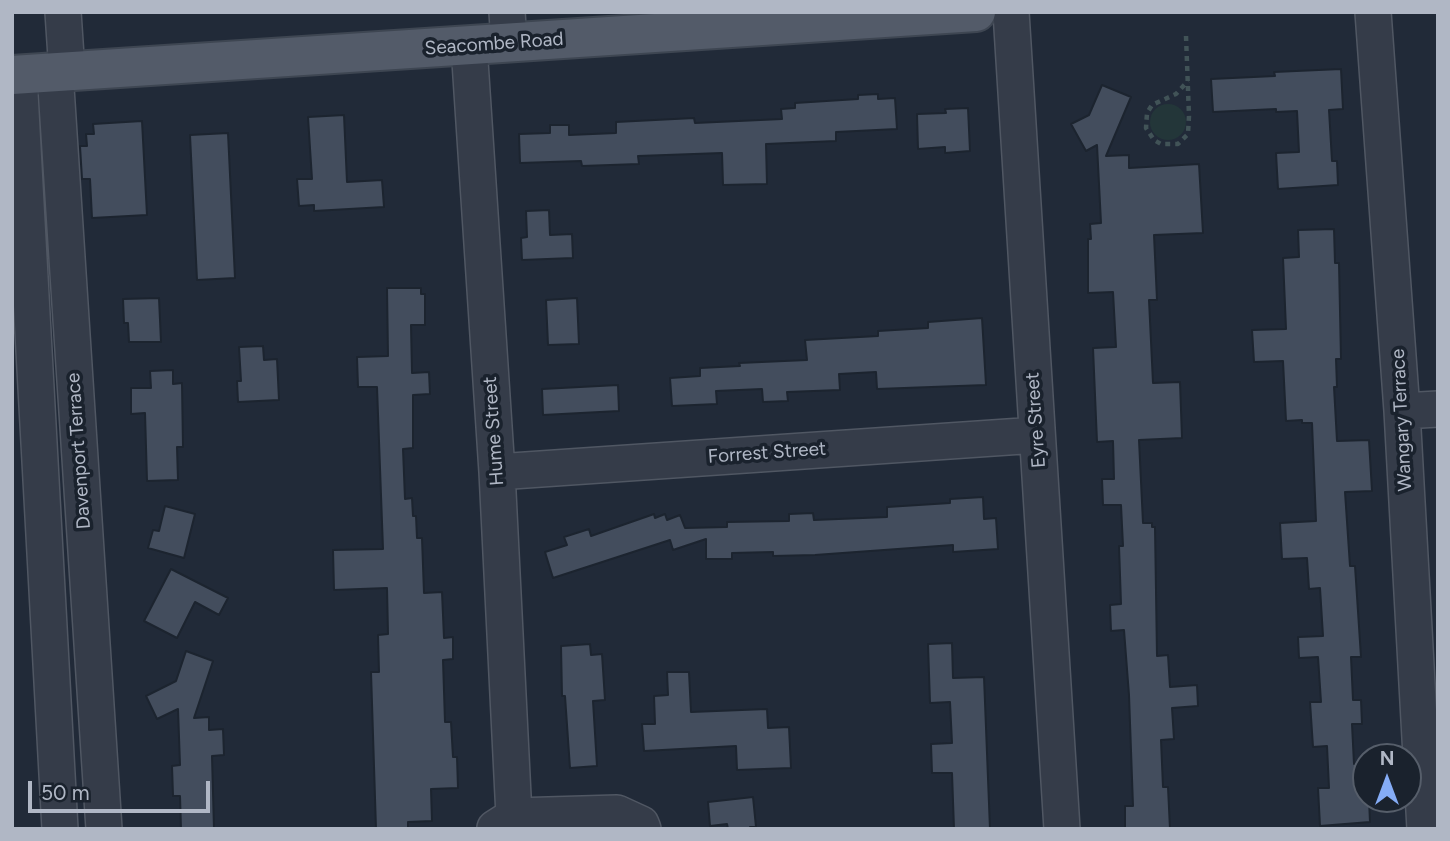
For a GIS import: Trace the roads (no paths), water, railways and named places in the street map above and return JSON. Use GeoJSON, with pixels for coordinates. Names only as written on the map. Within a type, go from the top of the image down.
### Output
{"type":"FeatureCollection","features":[{"type":"Feature","properties":{"kind":"main road","name":"Seacombe Road"},"geometry":{"type":"LineString","coordinates":[[38,73],[469,46],[508,27],[975,12]]}},
{"type":"Feature","properties":{"kind":"street"},"geometry":{"type":"LineString","coordinates":[[38,73],[63,12]]}},
{"type":"Feature","properties":{"kind":"street","name":"Eyre Street"},"geometry":{"type":"LineString","coordinates":[[1011,12],[1062,829]]}},
{"type":"Feature","properties":{"kind":"street","name":"Wangary Terrace"},"geometry":{"type":"LineString","coordinates":[[1373,12],[1428,810]]}},
{"type":"Feature","properties":{"kind":"street","name":"Hume Street"},"geometry":{"type":"LineString","coordinates":[[469,46],[497,472],[504,822]]}},
{"type":"Feature","properties":{"kind":"street","name":"Davenport Terrace"},"geometry":{"type":"LineString","coordinates":[[38,73],[60,829]]}},
{"type":"Feature","properties":{"kind":"street","name":"Davenport Terrace"},"geometry":{"type":"LineString","coordinates":[[38,73],[104,829]]}},
{"type":"Feature","properties":{"kind":"street"},"geometry":{"type":"LineString","coordinates":[[1402,411],[1438,409]]}},
{"type":"Feature","properties":{"kind":"street","name":"Forrest Street"},"geometry":{"type":"LineString","coordinates":[[497,472],[1037,435]]}},
{"type":"Feature","properties":{"kind":"street"},"geometry":{"type":"LineString","coordinates":[[504,822],[617,813],[641,824],[643,829]]}}]}
